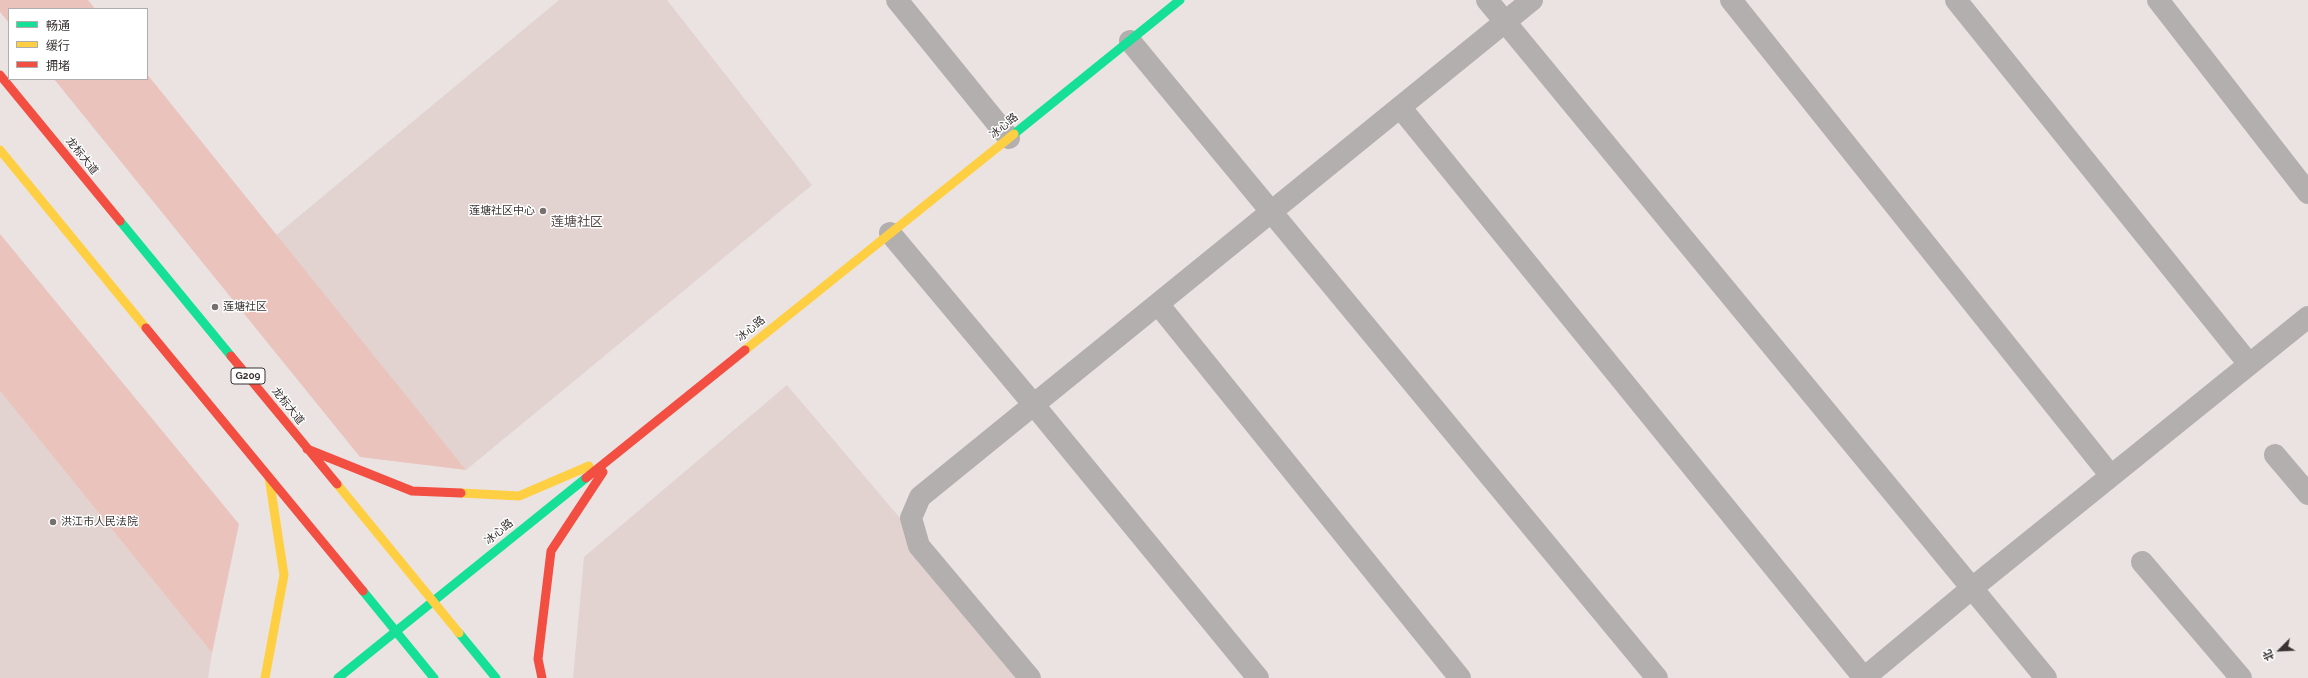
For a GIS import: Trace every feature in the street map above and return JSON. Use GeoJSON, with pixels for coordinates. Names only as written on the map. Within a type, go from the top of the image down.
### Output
{"type":"FeatureCollection","features":[{"type":"Feature","properties":{"kind":"main road","name":"冰心路"},"geometry":{"type":"LineString","coordinates":[[338,678],[1180,0]]}},
{"type":"Feature","properties":{"kind":"main road","name":"龙标大道"},"geometry":{"type":"LineString","coordinates":[[0,75],[496,678]]}},
{"type":"Feature","properties":{"kind":"main road"},"geometry":{"type":"LineString","coordinates":[[0,150],[434,678]]}},
{"type":"Feature","properties":{"kind":"main road"},"geometry":{"type":"LineString","coordinates":[[307,449],[412,491],[519,496],[614,455]]}},
{"type":"Feature","properties":{"kind":"main road"},"geometry":{"type":"LineString","coordinates":[[542,678],[538,659],[551,551],[614,455]]}},
{"type":"Feature","properties":{"kind":"main road"},"geometry":{"type":"LineString","coordinates":[[265,678],[284,575],[269,477]]}},
{"type":"Feature","properties":{"kind":"street"},"geometry":{"type":"LineString","coordinates":[[897,0],[1009,138]]}},
{"type":"Feature","properties":{"kind":"street"},"geometry":{"type":"LineString","coordinates":[[1487,0],[1971,589],[2046,678]]}},
{"type":"Feature","properties":{"kind":"street"},"geometry":{"type":"LineString","coordinates":[[1030,678],[919,546],[911,518],[920,496],[1532,0]]}},
{"type":"Feature","properties":{"kind":"street"},"geometry":{"type":"LineString","coordinates":[[1731,0],[2111,476]]}},
{"type":"Feature","properties":{"kind":"street"},"geometry":{"type":"LineString","coordinates":[[1956,0],[2249,364]]}},
{"type":"Feature","properties":{"kind":"street"},"geometry":{"type":"LineString","coordinates":[[2158,0],[2308,192]]}},
{"type":"Feature","properties":{"kind":"street"},"geometry":{"type":"LineString","coordinates":[[1130,41],[1270,213],[1657,678]]}},
{"type":"Feature","properties":{"kind":"street"},"geometry":{"type":"LineString","coordinates":[[1400,107],[1864,678],[1971,589],[2308,317]]}},
{"type":"Feature","properties":{"kind":"street"},"geometry":{"type":"LineString","coordinates":[[890,234],[1034,405],[1258,678]]}},
{"type":"Feature","properties":{"kind":"street"},"geometry":{"type":"LineString","coordinates":[[1158,304],[1460,678]]}},
{"type":"Feature","properties":{"kind":"street"},"geometry":{"type":"LineString","coordinates":[[2275,455],[2308,494]]}},
{"type":"Feature","properties":{"kind":"street"},"geometry":{"type":"LineString","coordinates":[[2142,562],[2241,678]]}},
{"type":"Feature","properties":{"kind":"shaded area"},"geometry":{"type":"Polygon","coordinates":[[[0,0],[88,0],[94,8],[8,8],[8,22],[0,12],[0,0]]]}},
{"type":"Feature","properties":{"kind":"shaded area","name":"莲塘社区中心"},"geometry":{"type":"Polygon","coordinates":[[[559,0],[667,0],[812,185],[466,470],[274,237],[559,0]]]}},
{"type":"Feature","properties":{"kind":"shaded area"},"geometry":{"type":"Polygon","coordinates":[[[148,75],[466,470],[360,457],[55,80],[148,80],[148,75]]]}},
{"type":"Feature","properties":{"kind":"shaded area"},"geometry":{"type":"Polygon","coordinates":[[[0,234],[239,524],[212,653],[0,391],[0,234]]]}},
{"type":"Feature","properties":{"kind":"shaded area"},"geometry":{"type":"Polygon","coordinates":[[[787,385],[1035,677],[573,678],[584,557],[787,385]]]}},
{"type":"Feature","properties":{"kind":"shaded area","name":"洪江市人民法院"},"geometry":{"type":"Polygon","coordinates":[[[0,391],[212,653],[208,678],[0,678],[0,391]]]}},
{"type":"Feature","properties":{"kind":"traffic: fast"},"geometry":{"type":"LineString","coordinates":[[1014,134],[1180,0]]}},
{"type":"Feature","properties":{"kind":"traffic: fast"},"geometry":{"type":"LineString","coordinates":[[120,221],[231,356]]}},
{"type":"Feature","properties":{"kind":"traffic: fast"},"geometry":{"type":"LineString","coordinates":[[338,678],[586,478]]}},
{"type":"Feature","properties":{"kind":"traffic: fast"},"geometry":{"type":"LineString","coordinates":[[363,591],[434,678]]}},
{"type":"Feature","properties":{"kind":"traffic: fast"},"geometry":{"type":"LineString","coordinates":[[459,633],[496,678]]}},
{"type":"Feature","properties":{"kind":"traffic: slow"},"geometry":{"type":"LineString","coordinates":[[745,350],[1014,134]]}},
{"type":"Feature","properties":{"kind":"traffic: slow"},"geometry":{"type":"LineString","coordinates":[[0,150],[146,328]]}},
{"type":"Feature","properties":{"kind":"traffic: slow"},"geometry":{"type":"LineString","coordinates":[[461,493],[519,496],[589,466]]}},
{"type":"Feature","properties":{"kind":"traffic: slow"},"geometry":{"type":"LineString","coordinates":[[265,678],[284,575],[269,477]]}},
{"type":"Feature","properties":{"kind":"traffic: slow"},"geometry":{"type":"LineString","coordinates":[[337,484],[459,633]]}},
{"type":"Feature","properties":{"kind":"traffic: jam"},"geometry":{"type":"LineString","coordinates":[[0,75],[120,221]]}},
{"type":"Feature","properties":{"kind":"traffic: jam"},"geometry":{"type":"LineString","coordinates":[[146,328],[363,591]]}},
{"type":"Feature","properties":{"kind":"traffic: jam"},"geometry":{"type":"LineString","coordinates":[[586,478],[745,350]]}},
{"type":"Feature","properties":{"kind":"traffic: jam"},"geometry":{"type":"LineString","coordinates":[[231,356],[337,484]]}},
{"type":"Feature","properties":{"kind":"traffic: jam"},"geometry":{"type":"LineString","coordinates":[[307,449],[412,491],[461,493]]}},
{"type":"Feature","properties":{"kind":"traffic: jam"},"geometry":{"type":"LineString","coordinates":[[542,678],[538,659],[551,551],[603,472]]}},
{"type":"Feature","properties":{"kind":"place","name":"莲塘社区中心"},"geometry":{"type":"Point","coordinates":[543,211]}},
{"type":"Feature","properties":{"kind":"place","name":"莲塘社区"},"geometry":{"type":"Point","coordinates":[215,307]}},
{"type":"Feature","properties":{"kind":"place","name":"洪江市人民法院"},"geometry":{"type":"Point","coordinates":[53,522]}},
{"type":"Feature","properties":{"kind":"district","name":"莲塘社区"},"geometry":{"type":"Point","coordinates":[577,222]}}]}
